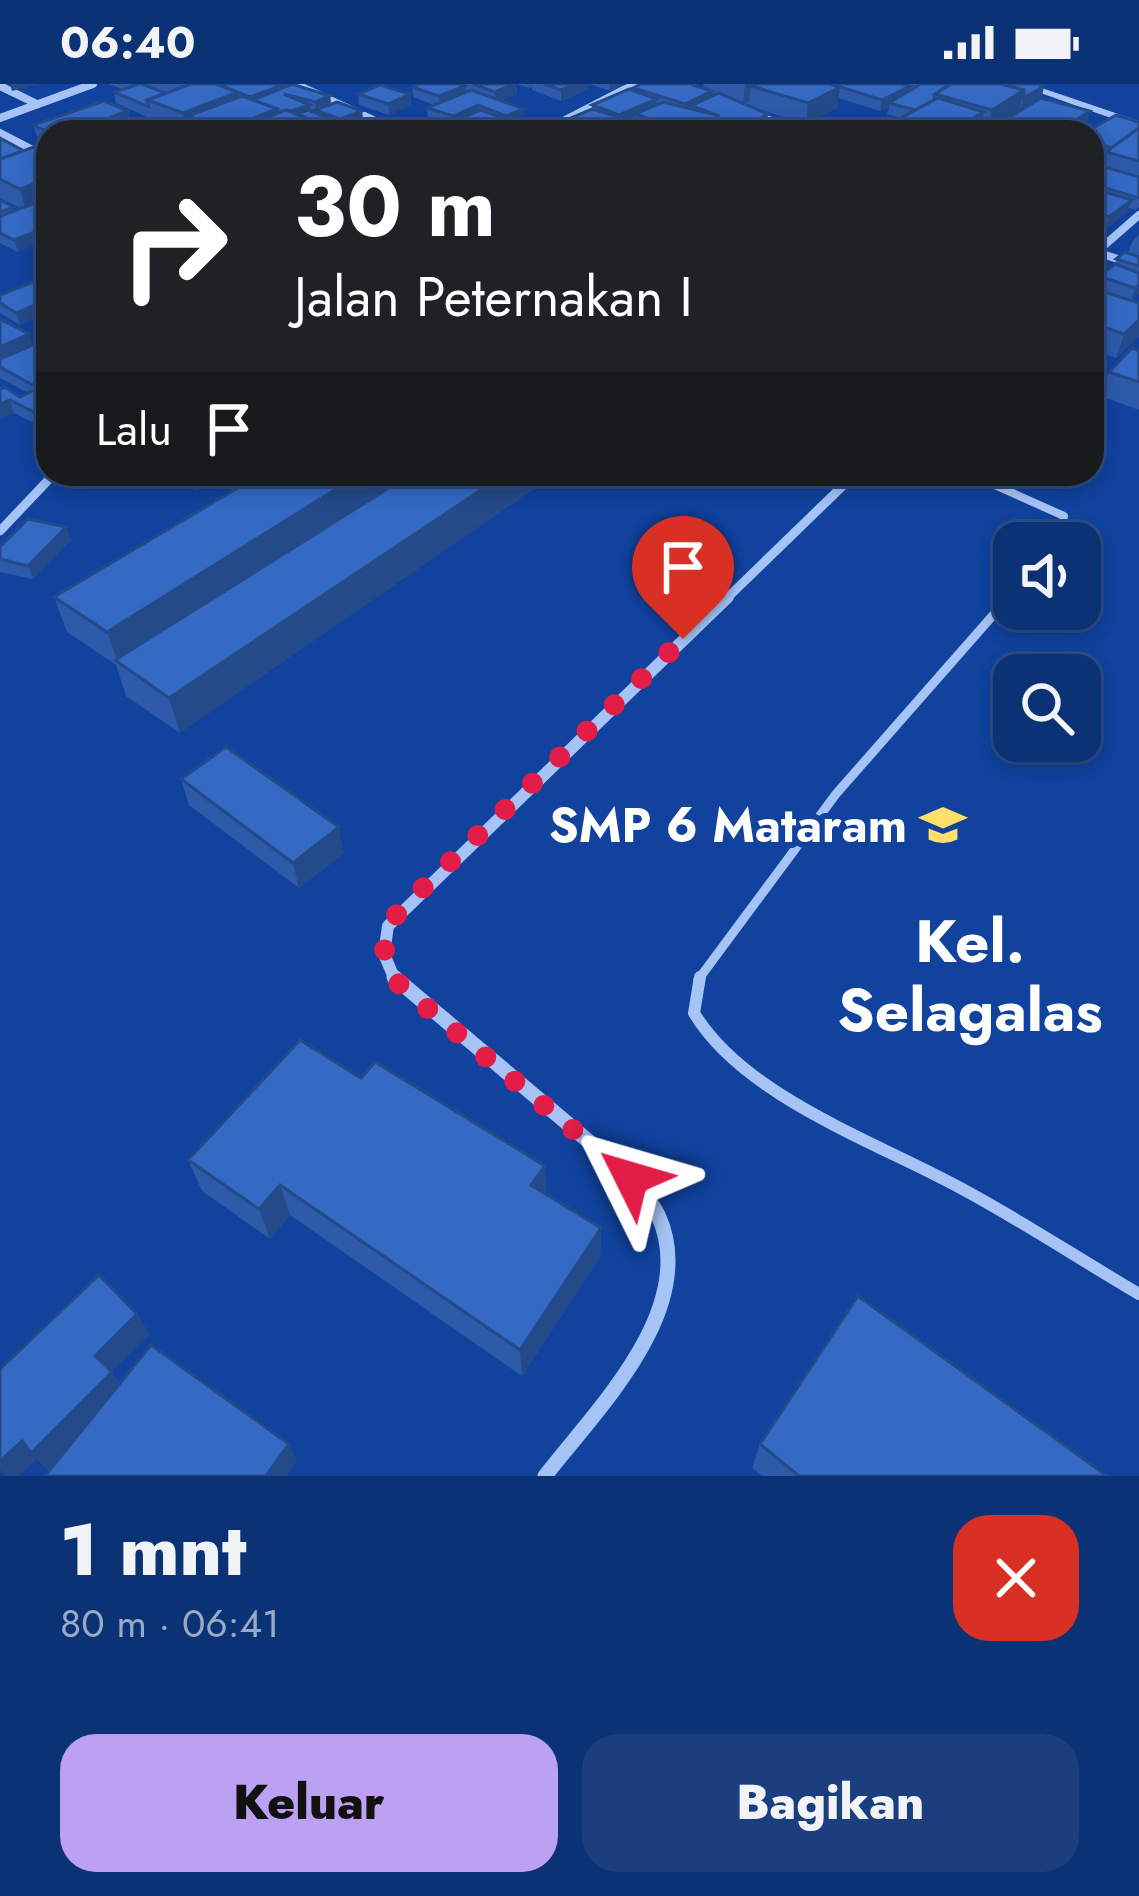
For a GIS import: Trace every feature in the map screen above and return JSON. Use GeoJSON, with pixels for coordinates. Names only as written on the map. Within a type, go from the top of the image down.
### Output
{"type":"FeatureCollection","features":[{"type":"Feature","properties":{"kind":"street"},"geometry":{"type":"LineString","coordinates":[[0,118],[93,84]]}},
{"type":"Feature","properties":{"kind":"street"},"geometry":{"type":"LineString","coordinates":[[295,84],[373,120]]}},
{"type":"Feature","properties":{"kind":"street"},"geometry":{"type":"LineString","coordinates":[[565,120],[635,84]]}},
{"type":"Feature","properties":{"kind":"street"},"geometry":{"type":"LineString","coordinates":[[1020,84],[1138,123]]}},
{"type":"Feature","properties":{"kind":"street"},"geometry":{"type":"LineString","coordinates":[[0,86],[38,104]]}},
{"type":"Feature","properties":{"kind":"street"},"geometry":{"type":"LineString","coordinates":[[1033,108],[1053,96]]}},
{"type":"Feature","properties":{"kind":"street"},"geometry":{"type":"LineString","coordinates":[[744,111],[770,120]]}},
{"type":"Feature","properties":{"kind":"street"},"geometry":{"type":"LineString","coordinates":[[0,134],[36,152]]}},
{"type":"Feature","properties":{"kind":"street"},"geometry":{"type":"LineString","coordinates":[[1104,245],[1139,215]]}},
{"type":"Feature","properties":{"kind":"street"},"geometry":{"type":"LineString","coordinates":[[1104,256],[1139,266]]}},
{"type":"Feature","properties":{"kind":"street"},"geometry":{"type":"LineString","coordinates":[[0,531],[42,486]]}},
{"type":"Feature","properties":{"kind":"street"},"geometry":{"type":"LineString","coordinates":[[545,1476],[661,1312],[670,1270],[664,1228],[656,1209],[631,1178],[395,980],[383,954],[388,926],[843,486]]}},
{"type":"Feature","properties":{"kind":"lane"},"geometry":{"type":"LineString","coordinates":[[997,486],[1064,516],[1064,522]]}},
{"type":"Feature","properties":{"kind":"lane"},"geometry":{"type":"LineString","coordinates":[[993,615],[836,794],[695,984],[694,1013],[712,1045],[764,1084],[968,1192],[1139,1294]]}},
{"type":"Feature","properties":{"kind":"building"},"geometry":{"type":"Polygon","coordinates":[[[142,84],[166,93],[147,100],[149,107],[114,92],[142,84]]]}},
{"type":"Feature","properties":{"kind":"building"},"geometry":{"type":"Polygon","coordinates":[[[191,84],[216,84],[238,92],[183,113],[147,100],[191,84]]]}},
{"type":"Feature","properties":{"kind":"building"},"geometry":{"type":"Polygon","coordinates":[[[217,84],[286,84],[250,97],[217,84]]]}},
{"type":"Feature","properties":{"kind":"building"},"geometry":{"type":"Polygon","coordinates":[[[292,84],[330,96],[315,102],[284,94],[310,105],[278,113],[253,100],[292,84]]]}},
{"type":"Feature","properties":{"kind":"building"},"geometry":{"type":"Polygon","coordinates":[[[473,84],[514,84],[495,92],[473,84]]]}},
{"type":"Feature","properties":{"kind":"building"},"geometry":{"type":"Polygon","coordinates":[[[690,84],[712,91],[685,104],[633,88],[690,84]]]}},
{"type":"Feature","properties":{"kind":"building"},"geometry":{"type":"Polygon","coordinates":[[[837,84],[902,84],[910,86],[882,100],[837,84]]]}},
{"type":"Feature","properties":{"kind":"building"},"geometry":{"type":"Polygon","coordinates":[[[921,84],[951,84],[915,110],[889,103],[921,84]]]}},
{"type":"Feature","properties":{"kind":"building"},"geometry":{"type":"Polygon","coordinates":[[[951,84],[1001,84],[1024,90],[992,110],[935,94],[951,84]]]}},
{"type":"Feature","properties":{"kind":"building"},"geometry":{"type":"Polygon","coordinates":[[[380,85],[410,94],[388,104],[358,94],[380,85]]]}},
{"type":"Feature","properties":{"kind":"building"},"geometry":{"type":"Polygon","coordinates":[[[465,86],[439,96],[412,87],[465,86]]]}},
{"type":"Feature","properties":{"kind":"building"},"geometry":{"type":"Polygon","coordinates":[[[751,86],[840,87],[808,103],[751,86]]]}},
{"type":"Feature","properties":{"kind":"building"},"geometry":{"type":"Polygon","coordinates":[[[1010,86],[1044,86],[1024,98],[1024,90],[1010,86]]]}},
{"type":"Feature","properties":{"kind":"building"},"geometry":{"type":"Polygon","coordinates":[[[629,89],[657,99],[619,115],[592,105],[629,89]]]}},
{"type":"Feature","properties":{"kind":"building"},"geometry":{"type":"Polygon","coordinates":[[[471,90],[524,109],[506,116],[478,105],[453,116],[427,108],[471,90]]]}},
{"type":"Feature","properties":{"kind":"building"},"geometry":{"type":"Polygon","coordinates":[[[719,93],[768,114],[757,120],[653,120],[635,114],[663,102],[720,116],[691,106],[719,93]]]}},
{"type":"Feature","properties":{"kind":"building"},"geometry":{"type":"Polygon","coordinates":[[[242,96],[277,109],[248,120],[188,116],[242,96]]]}},
{"type":"Feature","properties":{"kind":"building"},"geometry":{"type":"Polygon","coordinates":[[[938,98],[984,112],[970,120],[897,120],[938,98]]]}},
{"type":"Feature","properties":{"kind":"building"},"geometry":{"type":"Polygon","coordinates":[[[1041,98],[1090,111],[1076,120],[1005,120],[1041,98]]]}},
{"type":"Feature","properties":{"kind":"building"},"geometry":{"type":"Polygon","coordinates":[[[104,101],[128,111],[103,120],[48,120],[104,101]]]}},
{"type":"Feature","properties":{"kind":"building"},"geometry":{"type":"Polygon","coordinates":[[[337,102],[362,111],[340,119],[315,110],[337,102]]]}},
{"type":"Feature","properties":{"kind":"building"},"geometry":{"type":"Polygon","coordinates":[[[592,109],[626,119],[624,120],[566,120],[592,109]]]}},
{"type":"Feature","properties":{"kind":"building"},"geometry":{"type":"Polygon","coordinates":[[[286,110],[311,120],[259,120],[286,110]]]}},
{"type":"Feature","properties":{"kind":"building"},"geometry":{"type":"Polygon","coordinates":[[[308,110],[333,120],[312,120],[297,114],[308,110]]]}},
{"type":"Feature","properties":{"kind":"building"},"geometry":{"type":"Polygon","coordinates":[[[480,110],[510,120],[459,120],[480,110]]]}},
{"type":"Feature","properties":{"kind":"building"},"geometry":{"type":"Polygon","coordinates":[[[1116,115],[1139,122],[1139,128],[1112,148],[1104,145],[1104,122],[1116,115]]]}},
{"type":"Feature","properties":{"kind":"building"},"geometry":{"type":"Polygon","coordinates":[[[1139,128],[1139,161],[1106,152],[1139,128]]]}},
{"type":"Feature","properties":{"kind":"building"},"geometry":{"type":"Polygon","coordinates":[[[0,138],[24,151],[0,159],[0,138]]]}},
{"type":"Feature","properties":{"kind":"building"},"geometry":{"type":"Polygon","coordinates":[[[36,148],[36,183],[20,189],[0,179],[0,159],[36,148]]]}},
{"type":"Feature","properties":{"kind":"building"},"geometry":{"type":"Polygon","coordinates":[[[1104,167],[1139,177],[1139,198],[1104,188],[1104,167]]]}},
{"type":"Feature","properties":{"kind":"building"},"geometry":{"type":"Polygon","coordinates":[[[1104,192],[1132,200],[1109,217],[1104,216],[1104,192]]]}},
{"type":"Feature","properties":{"kind":"building"},"geometry":{"type":"Polygon","coordinates":[[[36,203],[36,232],[14,240],[0,233],[0,216],[36,203]]]}},
{"type":"Feature","properties":{"kind":"building"},"geometry":{"type":"Polygon","coordinates":[[[1125,252],[1139,257],[1139,266],[1116,259],[1125,252]]]}},
{"type":"Feature","properties":{"kind":"building"},"geometry":{"type":"Polygon","coordinates":[[[1115,264],[1139,273],[1139,285],[1135,288],[1104,278],[1115,264]]]}},
{"type":"Feature","properties":{"kind":"building"},"geometry":{"type":"Polygon","coordinates":[[[36,281],[36,304],[16,313],[0,303],[0,295],[36,281]]]}},
{"type":"Feature","properties":{"kind":"building"},"geometry":{"type":"Polygon","coordinates":[[[1104,292],[1139,303],[1139,320],[1124,334],[1104,327],[1104,292]]]}},
{"type":"Feature","properties":{"kind":"building"},"geometry":{"type":"Polygon","coordinates":[[[0,319],[29,334],[0,347],[0,319]]]}},
{"type":"Feature","properties":{"kind":"building"},"geometry":{"type":"Polygon","coordinates":[[[36,344],[36,387],[0,367],[0,359],[36,344]]]}},
{"type":"Feature","properties":{"kind":"building"},"geometry":{"type":"Polygon","coordinates":[[[1132,348],[1139,351],[1139,382],[1109,372],[1132,348]]]}},
{"type":"Feature","properties":{"kind":"building"},"geometry":{"type":"Polygon","coordinates":[[[5,387],[20,397],[36,389],[36,413],[10,400],[0,404],[0,389],[5,387]]]}},
{"type":"Feature","properties":{"kind":"building"},"geometry":{"type":"Polygon","coordinates":[[[241,486],[341,486],[107,632],[54,597],[241,486]]]}},
{"type":"Feature","properties":{"kind":"building"},"geometry":{"type":"Polygon","coordinates":[[[392,486],[487,486],[169,698],[115,660],[392,486]]]}},
{"type":"Feature","properties":{"kind":"building"},"geometry":{"type":"Polygon","coordinates":[[[28,519],[66,527],[28,566],[0,559],[0,547],[28,519]]]}},
{"type":"Feature","properties":{"kind":"building"},"geometry":{"type":"Polygon","coordinates":[[[226,747],[339,827],[293,863],[181,779],[226,747]]]}},
{"type":"Feature","properties":{"kind":"building"},"geometry":{"type":"Polygon","coordinates":[[[300,1040],[361,1078],[375,1062],[545,1166],[531,1185],[601,1228],[520,1350],[280,1185],[259,1209],[188,1160],[300,1040]]]}},
{"type":"Feature","properties":{"kind":"building"},"geometry":{"type":"Polygon","coordinates":[[[99,1275],[137,1314],[95,1356],[112,1372],[31,1453],[22,1441],[0,1461],[0,1369],[99,1275]]]}},
{"type":"Feature","properties":{"kind":"building"},"geometry":{"type":"Polygon","coordinates":[[[858,1296],[1107,1476],[799,1476],[760,1444],[858,1296]]]}},
{"type":"Feature","properties":{"kind":"building"},"geometry":{"type":"Polygon","coordinates":[[[151,1345],[289,1444],[266,1476],[45,1476],[151,1345]]]}},
{"type":"Feature","properties":{"kind":"place","name":"SMP 6 Mataram"},"geometry":{"type":"Point","coordinates":[943,825]}},
{"type":"Feature","properties":{"kind":"district","name":"Kel. Selagalas"},"geometry":{"type":"Point","coordinates":[970,976]}},
{"type":"Feature","properties":{"kind":"route"},"geometry":{"type":"LineString","coordinates":[[631,1178],[403,988],[383,954],[388,926],[400,910],[683,639]]}}]}
